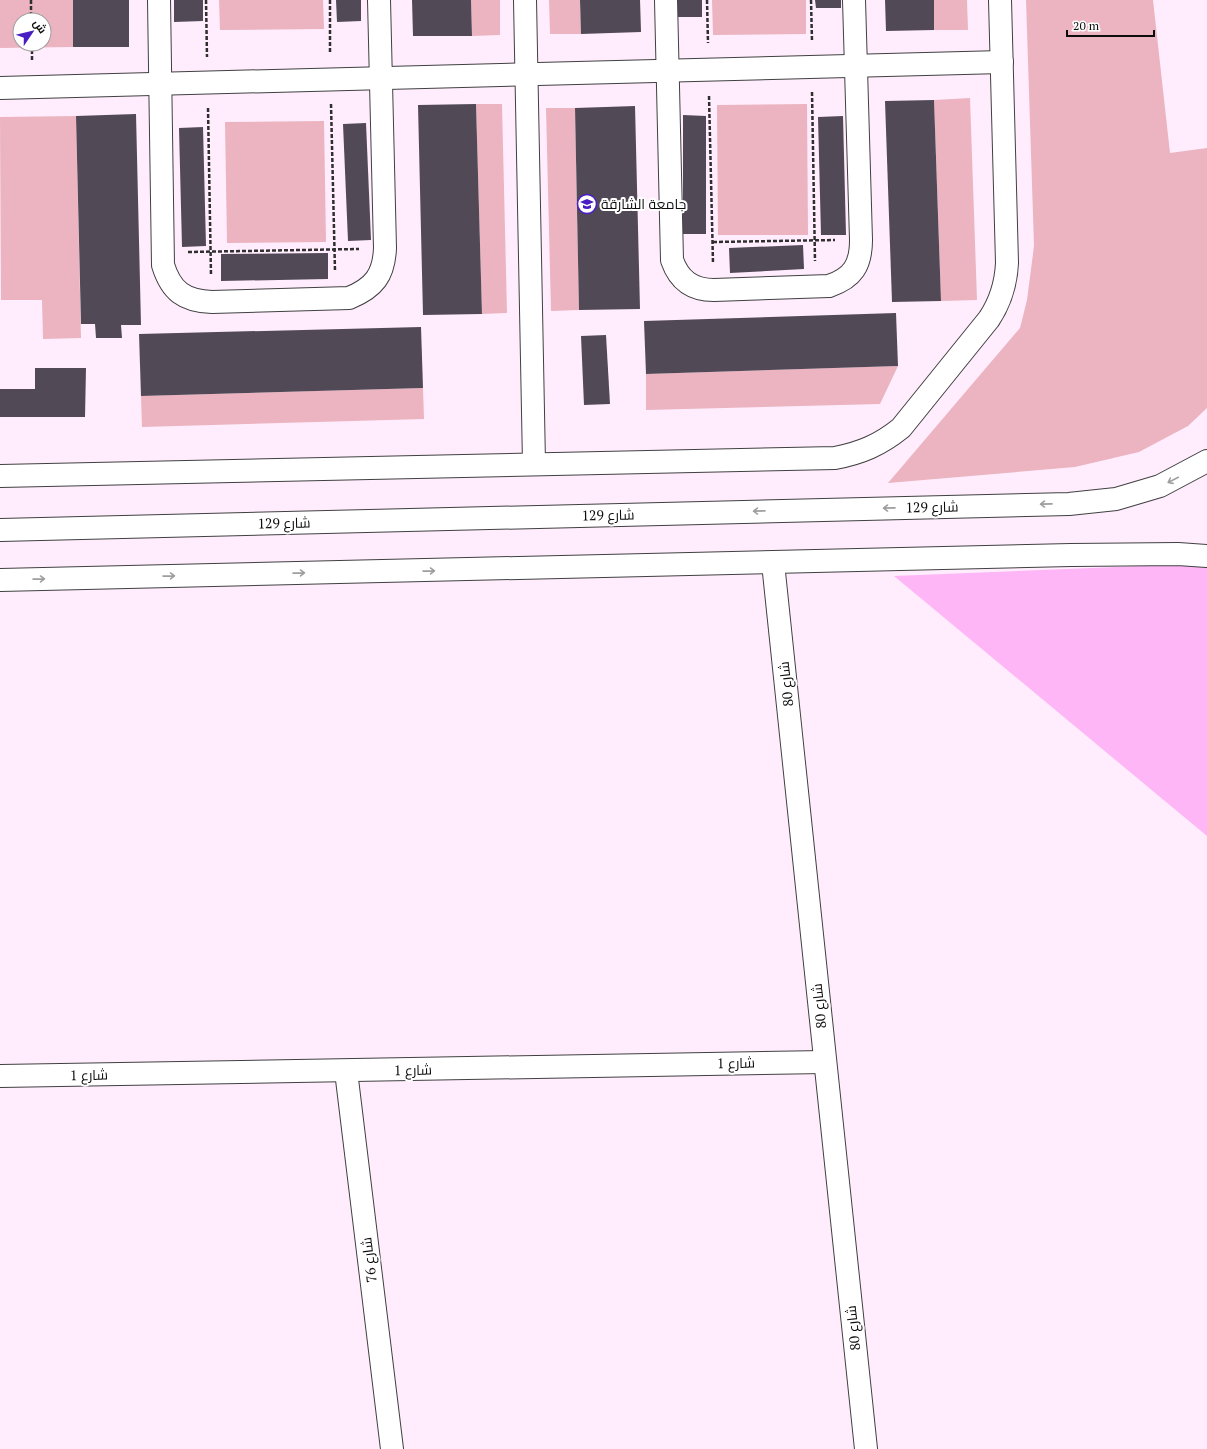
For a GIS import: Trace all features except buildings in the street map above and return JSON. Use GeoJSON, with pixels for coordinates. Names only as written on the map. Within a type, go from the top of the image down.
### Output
{"type":"FeatureCollection","features":[{"type":"Feature","properties":{"kind":"street"},"geometry":{"type":"LineString","coordinates":[[159,0],[163,265],[167,278],[174,289],[186,297],[199,301],[212,302],[349,298],[362,293],[372,285],[380,274],[385,261],[385,248],[379,0]]}},
{"type":"Feature","properties":{"kind":"street"},"geometry":{"type":"LineString","coordinates":[[525,0],[534,463]]}},
{"type":"Feature","properties":{"kind":"street"},"geometry":{"type":"LineString","coordinates":[[666,0],[672,260],[676,270],[683,279],[692,286],[703,290],[828,286],[840,282],[850,275],[858,264],[861,252],[861,240],[854,0]]}},
{"type":"Feature","properties":{"kind":"street"},"geometry":{"type":"LineString","coordinates":[[0,476],[534,463],[835,458],[853,455],[870,449],[886,440],[901,428],[989,319],[998,306],[1003,292],[1007,263],[1000,0]]}},
{"type":"Feature","properties":{"kind":"street"},"geometry":{"type":"LineString","coordinates":[[0,88],[1002,62]]}},
{"type":"Feature","properties":{"kind":"street","name":"شارع 129"},"geometry":{"type":"LineString","coordinates":[[0,530],[1070,504],[1116,500],[1160,486],[1207,461]]}},
{"type":"Feature","properties":{"kind":"street"},"geometry":{"type":"LineString","coordinates":[[0,580],[1162,554],[1207,556]]}},
{"type":"Feature","properties":{"kind":"street","name":"شارع 80"},"geometry":{"type":"LineString","coordinates":[[773,563],[866,1449]]}},
{"type":"Feature","properties":{"kind":"street","name":"شارع 1"},"geometry":{"type":"LineString","coordinates":[[0,1076],[825,1062]]}},
{"type":"Feature","properties":{"kind":"street","name":"شارع 76"},"geometry":{"type":"LineString","coordinates":[[346,1071],[392,1449]]}},
{"type":"Feature","properties":{"kind":"path"},"geometry":{"type":"LineString","coordinates":[[31,0],[32,12]]}},
{"type":"Feature","properties":{"kind":"path"},"geometry":{"type":"LineString","coordinates":[[206,0],[212,302]]}},
{"type":"Feature","properties":{"kind":"path"},"geometry":{"type":"LineString","coordinates":[[330,0],[336,299]]}},
{"type":"Feature","properties":{"kind":"path"},"geometry":{"type":"LineString","coordinates":[[707,0],[714,290]]}},
{"type":"Feature","properties":{"kind":"path"},"geometry":{"type":"LineString","coordinates":[[811,0],[816,287]]}},
{"type":"Feature","properties":{"kind":"path"},"geometry":{"type":"LineString","coordinates":[[713,242],[861,240]]}},
{"type":"Feature","properties":{"kind":"path"},"geometry":{"type":"LineString","coordinates":[[163,251],[210,252],[385,248]]}},
{"type":"Feature","properties":{"kind":"shaded area"},"geometry":{"type":"Polygon","coordinates":[[[0,0],[73,0],[73,47],[52,47],[52,12],[12,12],[12,48],[0,48],[0,0]]]}},
{"type":"Feature","properties":{"kind":"shaded area"},"geometry":{"type":"Polygon","coordinates":[[[219,0],[323,0],[324,29],[220,30],[219,0]]]}},
{"type":"Feature","properties":{"kind":"shaded area"},"geometry":{"type":"Polygon","coordinates":[[[471,0],[500,0],[500,35],[472,36],[471,0]]]}},
{"type":"Feature","properties":{"kind":"shaded area"},"geometry":{"type":"Polygon","coordinates":[[[549,0],[580,0],[581,34],[550,34],[549,0]]]}},
{"type":"Feature","properties":{"kind":"shaded area"},"geometry":{"type":"Polygon","coordinates":[[[712,0],[806,0],[806,34],[713,35],[712,0]]]}},
{"type":"Feature","properties":{"kind":"shaded area"},"geometry":{"type":"Polygon","coordinates":[[[934,0],[967,0],[968,30],[934,30],[934,0]]]}},
{"type":"Feature","properties":{"kind":"shaded area"},"geometry":{"type":"Polygon","coordinates":[[[1026,0],[1153,0],[1170,153],[1207,148],[1207,408],[1188,426],[1139,452],[1075,467],[888,483],[1020,328],[1027,300],[1034,246],[1026,0]]]}},
{"type":"Feature","properties":{"kind":"shaded area"},"geometry":{"type":"Polygon","coordinates":[[[970,98],[977,300],[941,301],[934,100],[970,98]]]}},
{"type":"Feature","properties":{"kind":"shaded area"},"geometry":{"type":"Polygon","coordinates":[[[476,104],[502,104],[507,313],[482,314],[476,104]]]}},
{"type":"Feature","properties":{"kind":"shaded area"},"geometry":{"type":"Polygon","coordinates":[[[807,104],[808,235],[718,235],[717,105],[807,104]]]}},
{"type":"Feature","properties":{"kind":"shaded area"},"geometry":{"type":"Polygon","coordinates":[[[546,108],[575,108],[579,310],[551,311],[546,108]]]}},
{"type":"Feature","properties":{"kind":"shaded area"},"geometry":{"type":"Polygon","coordinates":[[[76,116],[81,338],[43,339],[42,300],[1,300],[0,117],[76,116]]]}},
{"type":"Feature","properties":{"kind":"shaded area"},"geometry":{"type":"Polygon","coordinates":[[[324,121],[326,242],[227,243],[225,122],[324,121]]]}},
{"type":"Feature","properties":{"kind":"shaded area"},"geometry":{"type":"Polygon","coordinates":[[[898,366],[880,404],[646,410],[646,374],[898,366]]]}},
{"type":"Feature","properties":{"kind":"shaded area"},"geometry":{"type":"Polygon","coordinates":[[[423,388],[424,419],[142,427],[141,396],[423,388]]]}},
{"type":"Feature","properties":{"kind":"sand"},"geometry":{"type":"Polygon","coordinates":[[[1192,564],[1207,567],[1207,836],[894,576],[1192,564]]]}},
{"type":"Feature","properties":{"kind":"place","name":"جامعة الشارقة"},"geometry":{"type":"Point","coordinates":[587,204]}}]}
